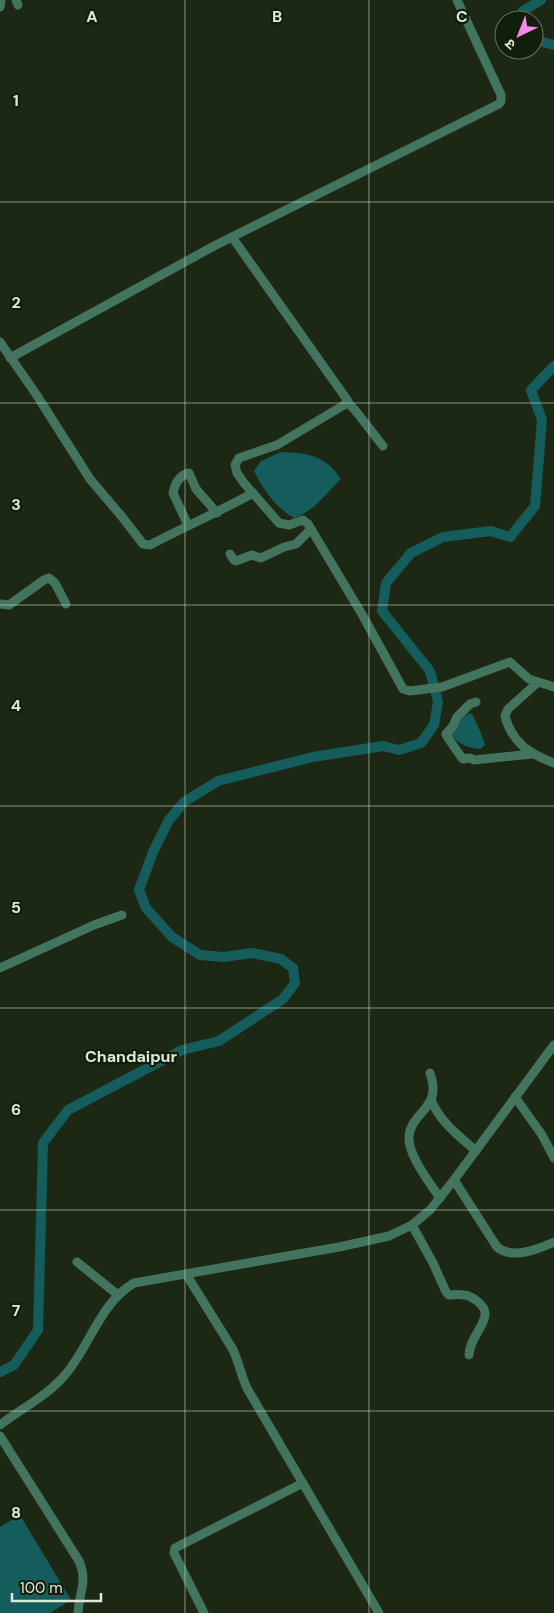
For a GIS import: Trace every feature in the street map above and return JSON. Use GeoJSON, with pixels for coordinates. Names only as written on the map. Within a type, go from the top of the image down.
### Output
{"type":"FeatureCollection","features":[{"type":"Feature","properties":{"kind":"street"},"geometry":{"type":"LineString","coordinates":[[0,6],[1,0]]}},
{"type":"Feature","properties":{"kind":"street"},"geometry":{"type":"LineString","coordinates":[[10,358],[142,284],[500,102],[501,95],[457,0]]}},
{"type":"Feature","properties":{"kind":"street"},"geometry":{"type":"LineString","coordinates":[[232,237],[348,402],[383,446]]}},
{"type":"Feature","properties":{"kind":"street"},"geometry":{"type":"LineString","coordinates":[[1,348],[36,394],[90,479],[123,518],[140,542],[150,545],[188,525],[217,513],[253,493]]}},
{"type":"Feature","properties":{"kind":"street"},"geometry":{"type":"LineString","coordinates":[[348,402],[277,445],[239,458],[236,461],[236,469],[240,477],[280,523],[290,525],[303,520],[306,522],[363,616],[403,689],[410,691],[442,687],[510,662],[529,679],[554,688]]}},
{"type":"Feature","properties":{"kind":"street"},"geometry":{"type":"LineString","coordinates":[[188,525],[173,493],[178,481],[186,474],[189,473],[196,489],[217,513]]}},
{"type":"Feature","properties":{"kind":"street"},"geometry":{"type":"LineString","coordinates":[[230,554],[236,561],[252,554],[261,558],[284,547],[296,544],[311,529]]}},
{"type":"Feature","properties":{"kind":"street"},"geometry":{"type":"LineString","coordinates":[[0,604],[9,605],[49,578],[55,583],[66,604]]}},
{"type":"Feature","properties":{"kind":"street"},"geometry":{"type":"LineString","coordinates":[[537,683],[508,709],[505,716],[514,735],[525,749],[554,763]]}},
{"type":"Feature","properties":{"kind":"street"},"geometry":{"type":"LineString","coordinates":[[476,702],[470,704],[457,717],[453,726],[446,734],[448,740],[455,746],[459,756],[463,759],[470,758],[474,760],[532,754]]}},
{"type":"Feature","properties":{"kind":"street"},"geometry":{"type":"LineString","coordinates":[[0,968],[69,936],[122,915]]}},
{"type":"Feature","properties":{"kind":"street"},"geometry":{"type":"LineString","coordinates":[[0,1425],[48,1391],[64,1377],[75,1363],[105,1311],[118,1294],[134,1284],[339,1247],[388,1236],[412,1225],[430,1210],[440,1198],[554,1045]]}},
{"type":"Feature","properties":{"kind":"street"},"geometry":{"type":"LineString","coordinates":[[430,1073],[433,1087],[431,1100],[417,1119],[409,1136],[413,1154],[440,1198]]}},
{"type":"Feature","properties":{"kind":"street"},"geometry":{"type":"LineString","coordinates":[[515,1097],[542,1136],[554,1158]]}},
{"type":"Feature","properties":{"kind":"street"},"geometry":{"type":"LineString","coordinates":[[431,1100],[443,1122],[476,1151]]}},
{"type":"Feature","properties":{"kind":"street"},"geometry":{"type":"LineString","coordinates":[[454,1180],[501,1250],[517,1253],[554,1242]]}},
{"type":"Feature","properties":{"kind":"street"},"geometry":{"type":"LineString","coordinates":[[412,1225],[433,1263],[446,1292],[449,1295],[462,1294],[471,1297],[477,1301],[484,1311],[483,1321],[471,1342],[469,1355]]}},
{"type":"Feature","properties":{"kind":"street"},"geometry":{"type":"LineString","coordinates":[[77,1262],[118,1294]]}},
{"type":"Feature","properties":{"kind":"street"},"geometry":{"type":"LineString","coordinates":[[186,1274],[232,1348],[245,1385],[379,1613]]}},
{"type":"Feature","properties":{"kind":"street"},"geometry":{"type":"LineString","coordinates":[[0,1436],[80,1561],[83,1569],[84,1583],[78,1613]]}},
{"type":"Feature","properties":{"kind":"street"},"geometry":{"type":"LineString","coordinates":[[204,1613],[174,1553],[175,1548],[303,1483]]}},
{"type":"Feature","properties":{"kind":"water"},"geometry":{"type":"Polygon","coordinates":[[[281,452],[300,453],[322,460],[341,479],[314,507],[294,518],[281,509],[271,498],[254,471],[261,461],[281,452]]]}},
{"type":"Feature","properties":{"kind":"water"},"geometry":{"type":"Polygon","coordinates":[[[470,713],[485,745],[480,749],[464,745],[451,734],[463,717],[470,713]]]}},
{"type":"Feature","properties":{"kind":"water"},"geometry":{"type":"Polygon","coordinates":[[[20,1515],[71,1600],[50,1613],[0,1613],[0,1527],[20,1515]]]}},
{"type":"Feature","properties":{"kind":"waterway"},"geometry":{"type":"LineString","coordinates":[[525,10],[541,0]]}},
{"type":"Feature","properties":{"kind":"waterway"},"geometry":{"type":"LineString","coordinates":[[544,42],[554,45]]}},
{"type":"Feature","properties":{"kind":"waterway"},"geometry":{"type":"LineString","coordinates":[[0,1372],[14,1365],[38,1330],[43,1143],[68,1110],[182,1050],[219,1041],[283,999],[295,983],[293,968],[281,959],[252,953],[224,957],[200,955],[172,937],[146,908],[139,890],[153,852],[169,820],[184,802],[218,781],[313,757],[383,746],[399,750],[421,743],[434,725],[438,702],[430,671],[382,611],[386,583],[411,553],[443,537],[491,531],[510,537],[535,506],[542,420],[531,390],[554,366]]}},
{"type":"Feature","properties":{"kind":"district","name":"Chandaipur"},"geometry":{"type":"Point","coordinates":[131,1056]}}]}
